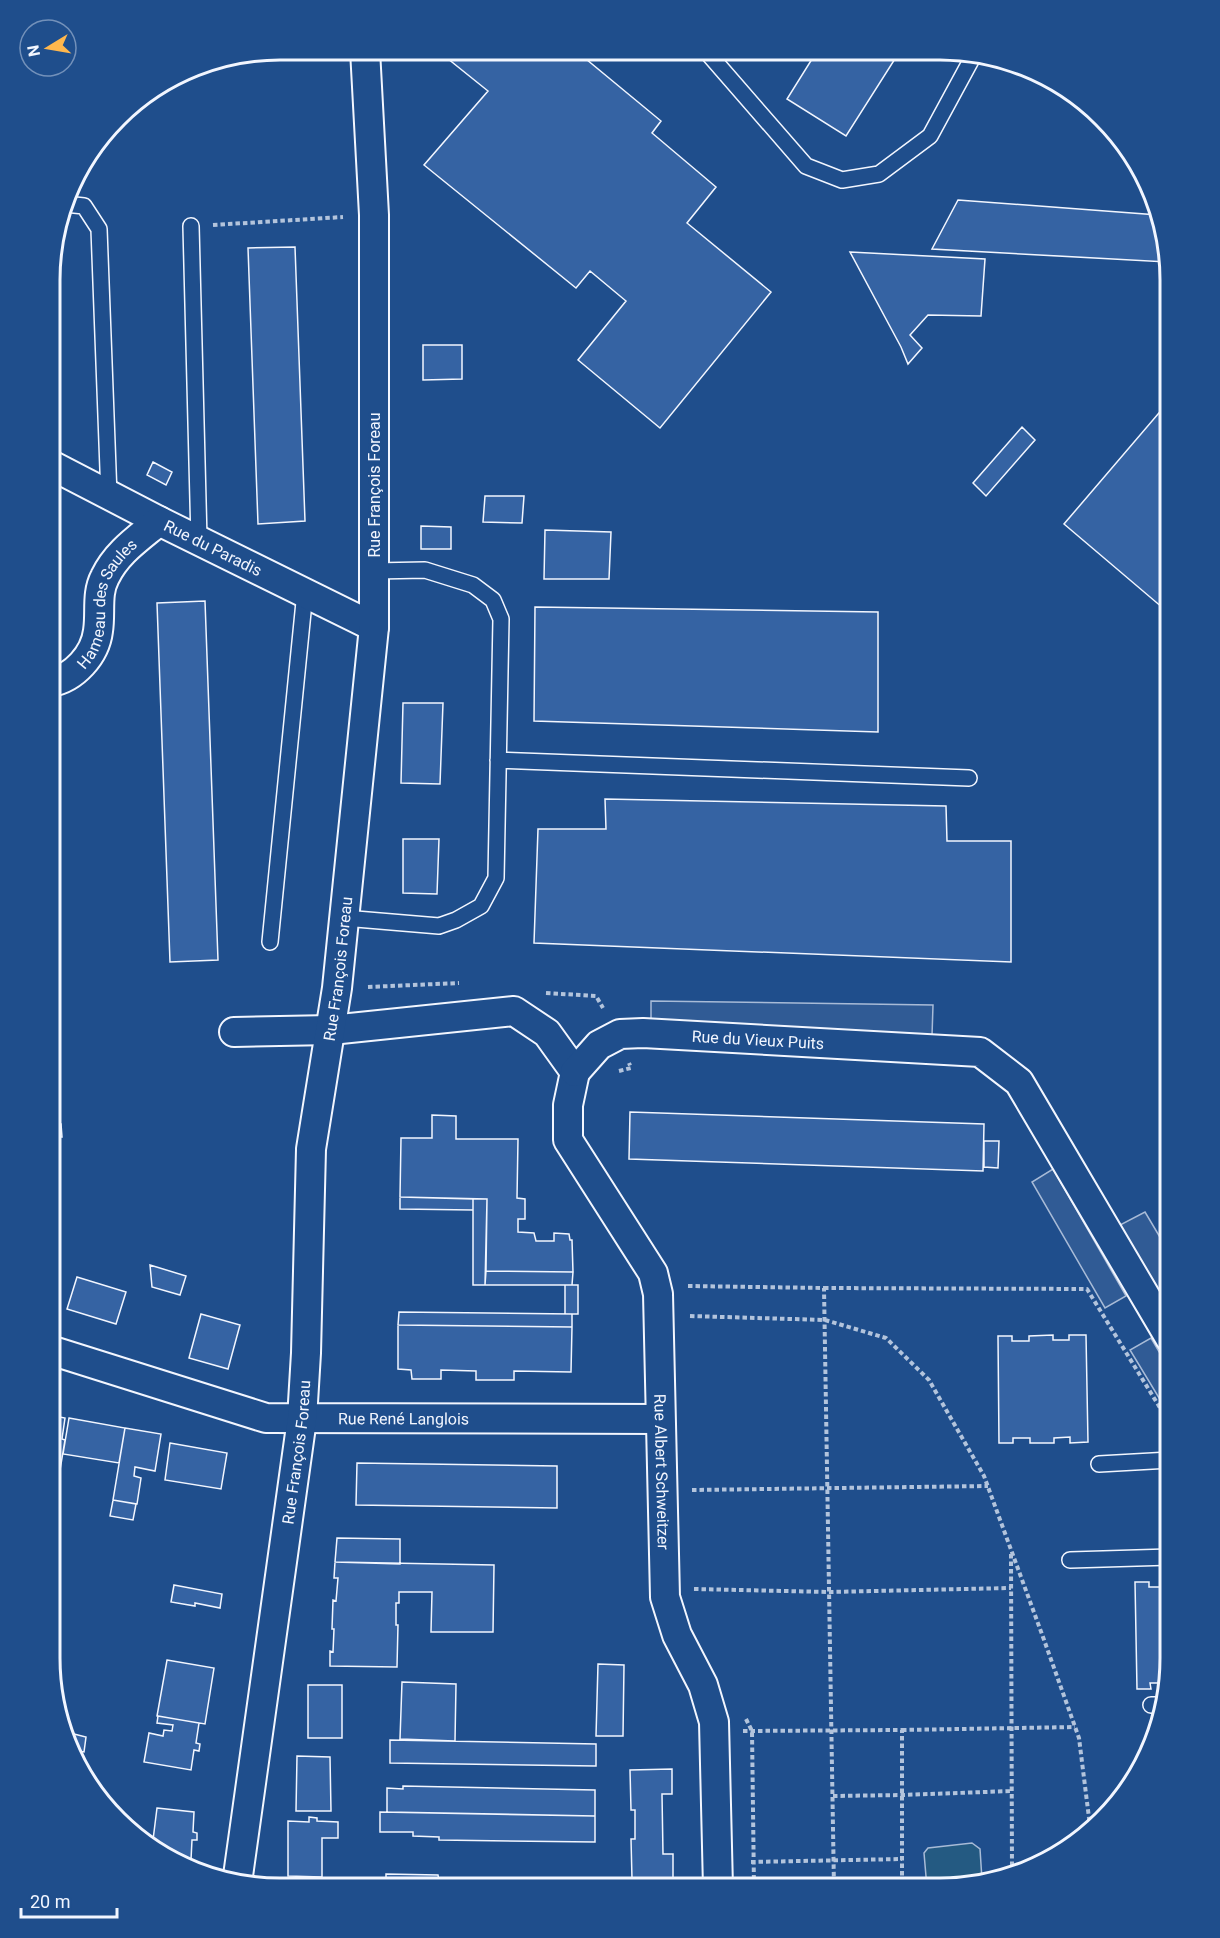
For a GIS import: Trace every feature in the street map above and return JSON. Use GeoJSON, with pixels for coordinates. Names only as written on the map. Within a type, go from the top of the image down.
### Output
{"type":"FeatureCollection","features":[{"type":"Feature","properties":{"kind":"street","name":"Rue François Foreau"},"geometry":{"type":"LineString","coordinates":[[238,1874],[302,1419],[311,1149],[337,988],[374,627],[374,215],[366,60]]}},
{"type":"Feature","properties":{"kind":"street","name":"Rue du Paradis"},"geometry":{"type":"LineString","coordinates":[[60,470],[374,627]]}},
{"type":"Feature","properties":{"kind":"street","name":"Hameau des Saules"},"geometry":{"type":"LineString","coordinates":[[60,680],[75,672],[90,652],[98,634],[99,592],[107,573],[122,551],[159,521]]}},
{"type":"Feature","properties":{"kind":"street"},"geometry":{"type":"LineString","coordinates":[[234,1032],[331,1030],[514,1011],[547,1033],[575,1072]]}},
{"type":"Feature","properties":{"kind":"street","name":"Rue du Vieux Puits"},"geometry":{"type":"LineString","coordinates":[[575,1072],[599,1045],[620,1034],[643,1032],[980,1052],[1019,1082],[1160,1321]]}},
{"type":"Feature","properties":{"kind":"street","name":"Rue Albert Schweitzer"},"geometry":{"type":"LineString","coordinates":[[575,1072],[568,1105],[568,1140],[653,1273],[658,1294],[664,1588],[677,1635],[703,1685],[714,1722],[718,1876]]}},
{"type":"Feature","properties":{"kind":"street","name":"Rue René Langlois"},"geometry":{"type":"LineString","coordinates":[[60,1353],[266,1418],[660,1419]]}},
{"type":"Feature","properties":{"kind":"lane"},"geometry":{"type":"LineString","coordinates":[[714,60],[806,166],[842,180],[879,174],[930,136],[970,62]]}},
{"type":"Feature","properties":{"kind":"lane"},"geometry":{"type":"LineString","coordinates":[[74,205],[84,206],[99,229],[109,496]]}},
{"type":"Feature","properties":{"kind":"lane"},"geometry":{"type":"LineString","coordinates":[[191,226],[199,540]]}},
{"type":"Feature","properties":{"kind":"lane"},"geometry":{"type":"LineString","coordinates":[[344,918],[440,926],[481,906],[496,878],[501,619],[493,600],[473,585],[425,570],[374,571]]}},
{"type":"Feature","properties":{"kind":"lane"},"geometry":{"type":"LineString","coordinates":[[270,942],[305,592]]}},
{"type":"Feature","properties":{"kind":"lane"},"geometry":{"type":"LineString","coordinates":[[498,760],[969,778]]}},
{"type":"Feature","properties":{"kind":"lane"},"geometry":{"type":"LineString","coordinates":[[1099,1464],[1160,1461]]}},
{"type":"Feature","properties":{"kind":"lane"},"geometry":{"type":"LineString","coordinates":[[1070,1560],[1160,1557]]}},
{"type":"Feature","properties":{"kind":"path"},"geometry":{"type":"LineString","coordinates":[[191,226],[374,215]]}},
{"type":"Feature","properties":{"kind":"path"},"geometry":{"type":"LineString","coordinates":[[337,988],[462,983]]}},
{"type":"Feature","properties":{"kind":"path"},"geometry":{"type":"LineString","coordinates":[[539,993],[596,996],[620,1034],[631,1068],[612,1073]]}},
{"type":"Feature","properties":{"kind":"path"},"geometry":{"type":"LineString","coordinates":[[1091,1818],[1079,1738],[988,1486],[929,1380],[886,1338],[825,1320],[676,1316],[658,1294],[682,1286],[1087,1289],[1160,1408]]}},
{"type":"Feature","properties":{"kind":"path"},"geometry":{"type":"LineString","coordinates":[[824,1288],[834,1878]]}},
{"type":"Feature","properties":{"kind":"path"},"geometry":{"type":"LineString","coordinates":[[661,1490],[828,1490],[988,1486]]}},
{"type":"Feature","properties":{"kind":"path"},"geometry":{"type":"LineString","coordinates":[[1011,1549],[1012,1866]]}},
{"type":"Feature","properties":{"kind":"path"},"geometry":{"type":"LineString","coordinates":[[664,1588],[830,1592],[1011,1588]]}},
{"type":"Feature","properties":{"kind":"path"},"geometry":{"type":"LineString","coordinates":[[741,1711],[752,1731],[754,1878]]}},
{"type":"Feature","properties":{"kind":"path"},"geometry":{"type":"LineString","coordinates":[[714,1731],[1075,1727]]}},
{"type":"Feature","properties":{"kind":"path"},"geometry":{"type":"LineString","coordinates":[[902,1730],[902,1878]]}},
{"type":"Feature","properties":{"kind":"path"},"geometry":{"type":"LineString","coordinates":[[832,1796],[1012,1791]]}},
{"type":"Feature","properties":{"kind":"path"},"geometry":{"type":"LineString","coordinates":[[718,1876],[753,1862],[902,1859]]}},
{"type":"Feature","properties":{"kind":"shaded area"},"geometry":{"type":"Polygon","coordinates":[[[651,1001],[933,1005],[932,1036],[651,1027],[651,1001]]]}},
{"type":"Feature","properties":{"kind":"shaded area"},"geometry":{"type":"Polygon","coordinates":[[[1053,1169],[1126,1296],[1105,1308],[1032,1182],[1053,1169]]]}},
{"type":"Feature","properties":{"kind":"shaded area"},"geometry":{"type":"Polygon","coordinates":[[[1145,1212],[1160,1237],[1160,1293],[1120,1225],[1145,1212]]]}},
{"type":"Feature","properties":{"kind":"shaded area"},"geometry":{"type":"Polygon","coordinates":[[[1151,1338],[1160,1353],[1160,1400],[1130,1350],[1151,1338]]]}},
{"type":"Feature","properties":{"kind":"shaded area"},"geometry":{"type":"Polygon","coordinates":[[[972,1843],[980,1849],[982,1874],[954,1878],[926,1878],[924,1853],[928,1848],[972,1843]]]}},
{"type":"Feature","properties":{"kind":"building"},"geometry":{"type":"Polygon","coordinates":[[[449,60],[587,60],[661,121],[652,133],[716,187],[687,223],[771,292],[660,428],[578,360],[626,301],[590,271],[576,288],[424,165],[488,91],[449,60]]]}},
{"type":"Feature","properties":{"kind":"building"},"geometry":{"type":"Polygon","coordinates":[[[811,60],[894,60],[846,136],[787,99],[811,60]]]}},
{"type":"Feature","properties":{"kind":"building"},"geometry":{"type":"Polygon","coordinates":[[[958,200],[1150,214],[1159,262],[932,249],[958,200]]]}},
{"type":"Feature","properties":{"kind":"building"},"geometry":{"type":"Polygon","coordinates":[[[295,247],[305,521],[258,524],[248,248],[295,247]]]}},
{"type":"Feature","properties":{"kind":"building"},"geometry":{"type":"Polygon","coordinates":[[[850,252],[985,259],[981,316],[928,315],[910,335],[922,348],[908,364],[850,252]]]}},
{"type":"Feature","properties":{"kind":"building"},"geometry":{"type":"Polygon","coordinates":[[[423,345],[462,345],[462,379],[423,380],[423,345]]]}},
{"type":"Feature","properties":{"kind":"building"},"geometry":{"type":"Polygon","coordinates":[[[1160,412],[1160,606],[1064,524],[1160,412]]]}},
{"type":"Feature","properties":{"kind":"building"},"geometry":{"type":"Polygon","coordinates":[[[1022,427],[1035,440],[986,496],[973,483],[1022,427]]]}},
{"type":"Feature","properties":{"kind":"building"},"geometry":{"type":"Polygon","coordinates":[[[153,462],[172,472],[166,485],[147,475],[153,462]]]}},
{"type":"Feature","properties":{"kind":"building"},"geometry":{"type":"Polygon","coordinates":[[[485,496],[524,496],[522,523],[483,522],[485,496]]]}},
{"type":"Feature","properties":{"kind":"building"},"geometry":{"type":"Polygon","coordinates":[[[421,526],[451,527],[451,549],[421,549],[421,526]]]}},
{"type":"Feature","properties":{"kind":"building"},"geometry":{"type":"Polygon","coordinates":[[[545,530],[611,532],[609,579],[544,579],[545,530]]]}},
{"type":"Feature","properties":{"kind":"building"},"geometry":{"type":"Polygon","coordinates":[[[205,601],[218,960],[170,962],[157,603],[205,601]]]}},
{"type":"Feature","properties":{"kind":"building"},"geometry":{"type":"Polygon","coordinates":[[[535,607],[878,612],[878,732],[534,721],[535,607]]]}},
{"type":"Feature","properties":{"kind":"building"},"geometry":{"type":"Polygon","coordinates":[[[403,703],[443,703],[440,784],[401,783],[403,703]]]}},
{"type":"Feature","properties":{"kind":"building"},"geometry":{"type":"Polygon","coordinates":[[[605,799],[946,806],[947,841],[1011,841],[1011,962],[534,943],[538,829],[606,829],[605,799]]]}},
{"type":"Feature","properties":{"kind":"building"},"geometry":{"type":"Polygon","coordinates":[[[403,839],[439,839],[437,894],[403,893],[403,839]]]}},
{"type":"Feature","properties":{"kind":"building"},"geometry":{"type":"Polygon","coordinates":[[[630,1112],[984,1124],[983,1171],[629,1159],[630,1112]]]}},
{"type":"Feature","properties":{"kind":"building"},"geometry":{"type":"Polygon","coordinates":[[[432,1115],[456,1116],[456,1139],[518,1139],[517,1198],[525,1199],[525,1219],[518,1219],[518,1232],[534,1233],[536,1241],[554,1241],[554,1233],[569,1234],[572,1240],[573,1272],[486,1271],[487,1199],[400,1197],[401,1138],[432,1138],[432,1115]]]}},
{"type":"Feature","properties":{"kind":"building"},"geometry":{"type":"Polygon","coordinates":[[[984,1141],[999,1141],[998,1168],[984,1167],[984,1141]]]}},
{"type":"Feature","properties":{"kind":"building"},"geometry":{"type":"Polygon","coordinates":[[[400,1197],[473,1199],[473,1210],[400,1209],[400,1197]]]}},
{"type":"Feature","properties":{"kind":"building"},"geometry":{"type":"Polygon","coordinates":[[[473,1199],[487,1199],[485,1285],[473,1285],[473,1199]]]}},
{"type":"Feature","properties":{"kind":"building"},"geometry":{"type":"Polygon","coordinates":[[[150,1265],[186,1276],[180,1295],[152,1287],[150,1265]]]}},
{"type":"Feature","properties":{"kind":"building"},"geometry":{"type":"Polygon","coordinates":[[[486,1271],[573,1272],[572,1285],[485,1285],[486,1271]]]}},
{"type":"Feature","properties":{"kind":"building"},"geometry":{"type":"Polygon","coordinates":[[[77,1277],[126,1292],[116,1324],[67,1309],[77,1277]]]}},
{"type":"Feature","properties":{"kind":"building"},"geometry":{"type":"Polygon","coordinates":[[[565,1285],[578,1285],[578,1314],[565,1314],[565,1285]]]}},
{"type":"Feature","properties":{"kind":"building"},"geometry":{"type":"Polygon","coordinates":[[[399,1312],[572,1314],[572,1327],[398,1325],[399,1312]]]}},
{"type":"Feature","properties":{"kind":"building"},"geometry":{"type":"Polygon","coordinates":[[[201,1314],[240,1325],[228,1369],[189,1358],[201,1314]]]}},
{"type":"Feature","properties":{"kind":"building"},"geometry":{"type":"Polygon","coordinates":[[[398,1325],[572,1327],[571,1372],[514,1371],[514,1380],[476,1380],[476,1371],[441,1370],[441,1379],[412,1379],[411,1370],[398,1369],[398,1325]]]}},
{"type":"Feature","properties":{"kind":"building"},"geometry":{"type":"Polygon","coordinates":[[[1053,1335],[1053,1340],[1069,1340],[1069,1335],[1086,1335],[1088,1442],[1070,1443],[1070,1437],[1054,1438],[1054,1443],[1030,1443],[1030,1438],[1013,1438],[1013,1443],[999,1443],[998,1336],[1012,1336],[1012,1341],[1029,1341],[1029,1336],[1053,1335]]]}},
{"type":"Feature","properties":{"kind":"building"},"geometry":{"type":"Polygon","coordinates":[[[60,1417],[65,1418],[62,1439],[65,1440],[60,1470],[60,1417]]]}},
{"type":"Feature","properties":{"kind":"building"},"geometry":{"type":"Polygon","coordinates":[[[69,1418],[125,1428],[119,1463],[63,1454],[69,1418]]]}},
{"type":"Feature","properties":{"kind":"building"},"geometry":{"type":"Polygon","coordinates":[[[125,1428],[161,1434],[155,1471],[135,1467],[134,1476],[141,1478],[137,1504],[113,1500],[125,1428]]]}},
{"type":"Feature","properties":{"kind":"building"},"geometry":{"type":"Polygon","coordinates":[[[170,1443],[227,1453],[221,1489],[165,1480],[170,1443]]]}},
{"type":"Feature","properties":{"kind":"building"},"geometry":{"type":"Polygon","coordinates":[[[357,1463],[557,1466],[557,1508],[356,1505],[357,1463]]]}},
{"type":"Feature","properties":{"kind":"building"},"geometry":{"type":"Polygon","coordinates":[[[113,1500],[136,1504],[133,1520],[110,1516],[113,1500]]]}},
{"type":"Feature","properties":{"kind":"building"},"geometry":{"type":"Polygon","coordinates":[[[337,1538],[400,1539],[400,1564],[335,1562],[337,1538]]]}},
{"type":"Feature","properties":{"kind":"building"},"geometry":{"type":"Polygon","coordinates":[[[335,1562],[494,1565],[493,1632],[431,1632],[432,1592],[399,1592],[399,1603],[396,1603],[397,1667],[330,1666],[330,1651],[333,1652],[333,1600],[336,1601],[338,1578],[334,1578],[335,1562]]]}},
{"type":"Feature","properties":{"kind":"building"},"geometry":{"type":"Polygon","coordinates":[[[1135,1582],[1149,1582],[1149,1587],[1160,1587],[1160,1672],[1159,1683],[1150,1683],[1151,1689],[1137,1689],[1135,1582]]]}},
{"type":"Feature","properties":{"kind":"building"},"geometry":{"type":"Polygon","coordinates":[[[174,1585],[222,1594],[220,1608],[195,1603],[195,1606],[171,1602],[174,1585]]]}},
{"type":"Feature","properties":{"kind":"building"},"geometry":{"type":"Polygon","coordinates":[[[167,1660],[214,1668],[205,1724],[157,1716],[167,1660]]]}},
{"type":"Feature","properties":{"kind":"building"},"geometry":{"type":"Polygon","coordinates":[[[598,1664],[624,1665],[623,1736],[596,1736],[598,1664]]]}},
{"type":"Feature","properties":{"kind":"building"},"geometry":{"type":"Polygon","coordinates":[[[402,1682],[456,1684],[455,1741],[400,1739],[402,1682]]]}},
{"type":"Feature","properties":{"kind":"building"},"geometry":{"type":"Polygon","coordinates":[[[308,1685],[342,1685],[342,1738],[308,1738],[308,1685]]]}},
{"type":"Feature","properties":{"kind":"building"},"geometry":{"type":"Polygon","coordinates":[[[158,1716],[199,1723],[196,1743],[200,1744],[199,1751],[194,1750],[191,1770],[144,1762],[149,1733],[163,1736],[164,1730],[172,1731],[173,1725],[157,1723],[158,1716]]]}},
{"type":"Feature","properties":{"kind":"building"},"geometry":{"type":"Polygon","coordinates":[[[74,1734],[86,1737],[84,1752],[81,1752],[74,1734]]]}},
{"type":"Feature","properties":{"kind":"building"},"geometry":{"type":"Polygon","coordinates":[[[390,1740],[596,1744],[596,1766],[390,1763],[390,1740]]]}},
{"type":"Feature","properties":{"kind":"building"},"geometry":{"type":"Polygon","coordinates":[[[297,1756],[330,1757],[331,1811],[296,1811],[297,1756]]]}},
{"type":"Feature","properties":{"kind":"building"},"geometry":{"type":"Polygon","coordinates":[[[672,1769],[672,1794],[662,1794],[663,1854],[673,1854],[673,1878],[632,1878],[631,1839],[635,1839],[635,1810],[631,1810],[630,1770],[672,1769]]]}},
{"type":"Feature","properties":{"kind":"building"},"geometry":{"type":"Polygon","coordinates":[[[403,1786],[595,1790],[595,1816],[387,1812],[387,1788],[403,1789],[403,1786]]]}},
{"type":"Feature","properties":{"kind":"building"},"geometry":{"type":"Polygon","coordinates":[[[157,1808],[194,1812],[193,1832],[197,1833],[197,1840],[192,1840],[191,1859],[153,1838],[157,1808]]]}},
{"type":"Feature","properties":{"kind":"building"},"geometry":{"type":"Polygon","coordinates":[[[380,1812],[595,1816],[595,1842],[439,1840],[439,1837],[413,1836],[413,1832],[380,1832],[380,1812]]]}},
{"type":"Feature","properties":{"kind":"building"},"geometry":{"type":"Polygon","coordinates":[[[309,1817],[317,1818],[317,1821],[338,1822],[338,1838],[322,1838],[322,1877],[288,1876],[288,1821],[309,1822],[309,1817]]]}},
{"type":"Feature","properties":{"kind":"building"},"geometry":{"type":"Polygon","coordinates":[[[386,1874],[438,1875],[438,1878],[386,1878],[386,1874]]]}}]}
